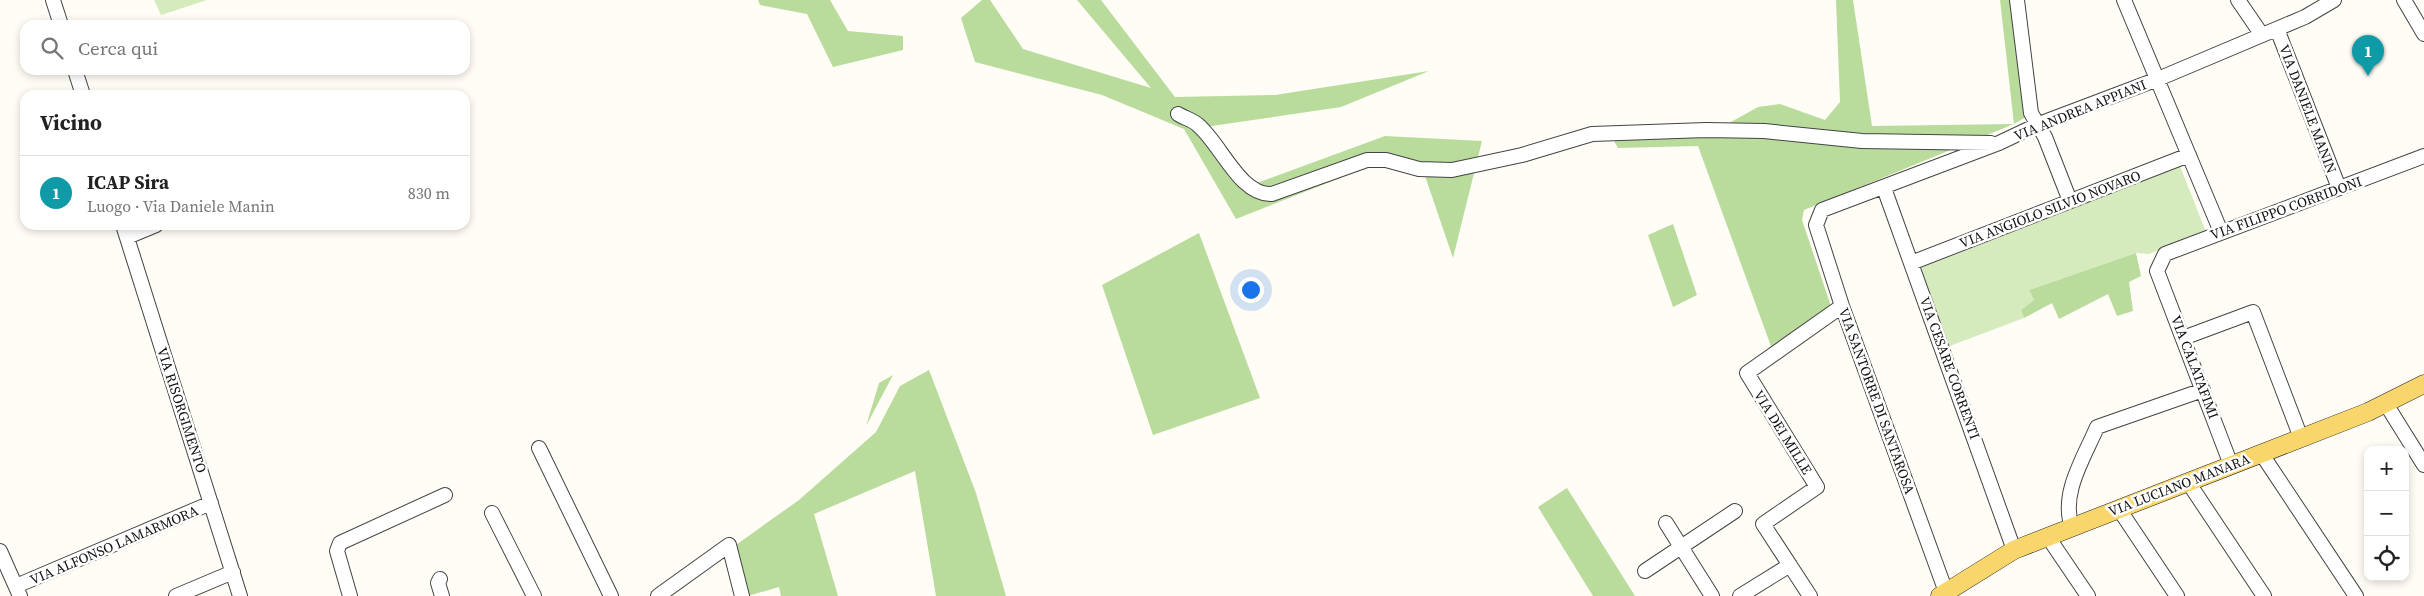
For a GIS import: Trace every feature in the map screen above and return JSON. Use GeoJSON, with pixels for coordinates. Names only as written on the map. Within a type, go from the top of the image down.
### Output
{"type":"FeatureCollection","features":[{"type":"Feature","properties":{"kind":"main road","name":"VIA LUCIANO MANARA"},"geometry":{"type":"LineString","coordinates":[[1943,594],[2014,550],[2386,404],[2424,384]]}},
{"type":"Feature","properties":{"kind":"street"},"geometry":{"type":"LineString","coordinates":[[53,0],[59,20]]}},
{"type":"Feature","properties":{"kind":"street"},"geometry":{"type":"LineString","coordinates":[[2016,0],[2031,113],[2039,124],[2070,202]]}},
{"type":"Feature","properties":{"kind":"street"},"geometry":{"type":"LineString","coordinates":[[2124,0],[2221,232]]}},
{"type":"Feature","properties":{"kind":"street"},"geometry":{"type":"LineString","coordinates":[[2238,0],[2262,35]]}},
{"type":"Feature","properties":{"kind":"street","name":"VIA ANDREA APPIANI"},"geometry":{"type":"LineString","coordinates":[[1822,210],[1999,143],[2039,124],[2158,78],[2305,17],[2334,0]]}},
{"type":"Feature","properties":{"kind":"street"},"geometry":{"type":"LineString","coordinates":[[2404,0],[2424,34]]}},
{"type":"Feature","properties":{"kind":"street","name":"VIA DANIELE MANIN"},"geometry":{"type":"LineString","coordinates":[[2277,29],[2339,188]]}},
{"type":"Feature","properties":{"kind":"street"},"geometry":{"type":"LineString","coordinates":[[77,75],[81,90]]}},
{"type":"Feature","properties":{"kind":"street"},"geometry":{"type":"LineString","coordinates":[[1178,114],[1198,124],[1246,184],[1262,195],[1272,194],[1367,160],[1386,160],[1419,169],[1452,170],[1522,155],[1592,134],[1725,130],[1764,131],[1862,141],[1999,143]]}},
{"type":"Feature","properties":{"kind":"street","name":"VIA ANGIOLO SILVIO NOVARO"},"geometry":{"type":"LineString","coordinates":[[1911,264],[2189,155]]}},
{"type":"Feature","properties":{"kind":"street","name":"VIA FILIPPO CORRIDONI"},"geometry":{"type":"LineString","coordinates":[[2157,270],[2165,254],[2339,188],[2423,160]]}},
{"type":"Feature","properties":{"kind":"street","name":"VIA CESARE CORRENTI"},"geometry":{"type":"LineString","coordinates":[[1884,188],[2014,550]]}},
{"type":"Feature","properties":{"kind":"street","name":"VIA SANTORRE DI SANTAROSA"},"geometry":{"type":"LineString","coordinates":[[1822,210],[1816,225],[1842,306],[1943,594]]}},
{"type":"Feature","properties":{"kind":"street","name":"VIA RISORGIMENTO"},"geometry":{"type":"LineString","coordinates":[[125,231],[240,596]]}},
{"type":"Feature","properties":{"kind":"street","name":"VIA CALATAFIMI"},"geometry":{"type":"LineString","coordinates":[[2157,270],[2232,464]]}},
{"type":"Feature","properties":{"kind":"street","name":"VIA DEI MILLE"},"geometry":{"type":"LineString","coordinates":[[1790,565],[1763,524],[1817,487],[1746,373],[1842,306]]}},
{"type":"Feature","properties":{"kind":"street"},"geometry":{"type":"LineString","coordinates":[[2183,338],[2253,312],[2301,438]]}},
{"type":"Feature","properties":{"kind":"street"},"geometry":{"type":"LineString","coordinates":[[2072,527],[2068,516],[2069,493],[2097,428],[2203,390]]}},
{"type":"Feature","properties":{"kind":"street"},"geometry":{"type":"LineString","coordinates":[[2386,404],[2424,464]]}},
{"type":"Feature","properties":{"kind":"street"},"geometry":{"type":"LineString","coordinates":[[539,448],[611,596]]}},
{"type":"Feature","properties":{"kind":"street"},"geometry":{"type":"LineString","coordinates":[[2261,453],[2356,596]]}},
{"type":"Feature","properties":{"kind":"street"},"geometry":{"type":"LineString","coordinates":[[2188,482],[2264,596]]}},
{"type":"Feature","properties":{"kind":"street"},"geometry":{"type":"LineString","coordinates":[[350,596],[337,551],[340,543],[445,495]]}},
{"type":"Feature","properties":{"kind":"street","name":"VIA ALFONSO LAMARMORA"},"geometry":{"type":"LineString","coordinates":[[18,591],[211,503]]}},
{"type":"Feature","properties":{"kind":"street"},"geometry":{"type":"LineString","coordinates":[[2119,509],[2177,596]]}},
{"type":"Feature","properties":{"kind":"street"},"geometry":{"type":"LineString","coordinates":[[1645,571],[1735,511]]}},
{"type":"Feature","properties":{"kind":"street"},"geometry":{"type":"LineString","coordinates":[[492,513],[534,596]]}},
{"type":"Feature","properties":{"kind":"street"},"geometry":{"type":"LineString","coordinates":[[1666,522],[1712,596]]}},
{"type":"Feature","properties":{"kind":"street"},"geometry":{"type":"LineString","coordinates":[[2048,536],[2088,596]]}},
{"type":"Feature","properties":{"kind":"street"},"geometry":{"type":"LineString","coordinates":[[658,596],[729,545],[742,596]]}},
{"type":"Feature","properties":{"kind":"street"},"geometry":{"type":"LineString","coordinates":[[0,551],[18,591]]}},
{"type":"Feature","properties":{"kind":"street"},"geometry":{"type":"LineString","coordinates":[[1740,596],[1790,565],[1810,596]]}},
{"type":"Feature","properties":{"kind":"street"},"geometry":{"type":"LineString","coordinates":[[176,596],[233,572]]}},
{"type":"Feature","properties":{"kind":"street"},"geometry":{"type":"LineString","coordinates":[[440,579],[438,583],[442,596]]}},
{"type":"Feature","properties":{"kind":"green space"},"geometry":{"type":"Polygon","coordinates":[[[154,0],[207,0],[161,15],[154,0]]]}},
{"type":"Feature","properties":{"kind":"green space"},"geometry":{"type":"Polygon","coordinates":[[[758,0],[830,0],[848,31],[903,36],[903,50],[833,67],[807,14],[760,5],[758,0]]]}},
{"type":"Feature","properties":{"kind":"green space"},"geometry":{"type":"Polygon","coordinates":[[[982,0],[990,0],[1023,49],[1151,88],[1077,0],[1101,0],[1175,97],[1275,95],[1429,71],[1341,107],[1205,127],[1254,184],[1385,136],[1482,141],[1453,258],[1425,176],[1390,167],[1368,167],[1236,219],[1184,129],[1102,95],[975,62],[961,18],[982,0]]]}},
{"type":"Feature","properties":{"kind":"green space"},"geometry":{"type":"Polygon","coordinates":[[[1836,0],[1853,0],[1872,126],[2014,124],[1804,210],[1802,220],[1832,309],[1772,349],[1698,146],[1618,148],[1610,134],[1722,127],[1758,107],[1780,104],[1825,120],[1840,102],[1836,0]]]}},
{"type":"Feature","properties":{"kind":"green space"},"geometry":{"type":"Polygon","coordinates":[[[2000,0],[2011,0],[2026,117],[2014,124],[2000,0]]]}},
{"type":"Feature","properties":{"kind":"green space"},"geometry":{"type":"Polygon","coordinates":[[[2180,166],[2206,232],[2149,254],[2136,253],[2029,290],[2034,300],[2021,310],[2024,318],[1947,347],[1918,269],[2180,166]]]}},
{"type":"Feature","properties":{"kind":"green space"},"geometry":{"type":"Polygon","coordinates":[[[1673,224],[1697,295],[1673,307],[1648,235],[1673,224]]]}},
{"type":"Feature","properties":{"kind":"green space"},"geometry":{"type":"Polygon","coordinates":[[[1199,233],[1260,398],[1153,435],[1102,285],[1199,233]]]}},
{"type":"Feature","properties":{"kind":"green space"},"geometry":{"type":"Polygon","coordinates":[[[2136,253],[2141,276],[2129,282],[2133,311],[2117,316],[2108,294],[2059,319],[2052,303],[2024,318],[2021,310],[2034,300],[2029,290],[2136,253]]]}},
{"type":"Feature","properties":{"kind":"green space"},"geometry":{"type":"Polygon","coordinates":[[[929,370],[976,493],[1006,596],[936,596],[915,471],[814,514],[838,596],[781,596],[779,587],[748,596],[733,547],[799,500],[876,432],[900,386],[929,370]]]}},
{"type":"Feature","properties":{"kind":"green space"},"geometry":{"type":"Polygon","coordinates":[[[893,375],[866,426],[879,383],[893,375]]]}},
{"type":"Feature","properties":{"kind":"green space"},"geometry":{"type":"Polygon","coordinates":[[[1567,488],[1635,596],[1593,596],[1538,507],[1567,488]]]}},
{"type":"Feature","properties":{"kind":"place","name":"ICAP Sira"},"geometry":{"type":"Point","coordinates":[2368,76]}}]}
